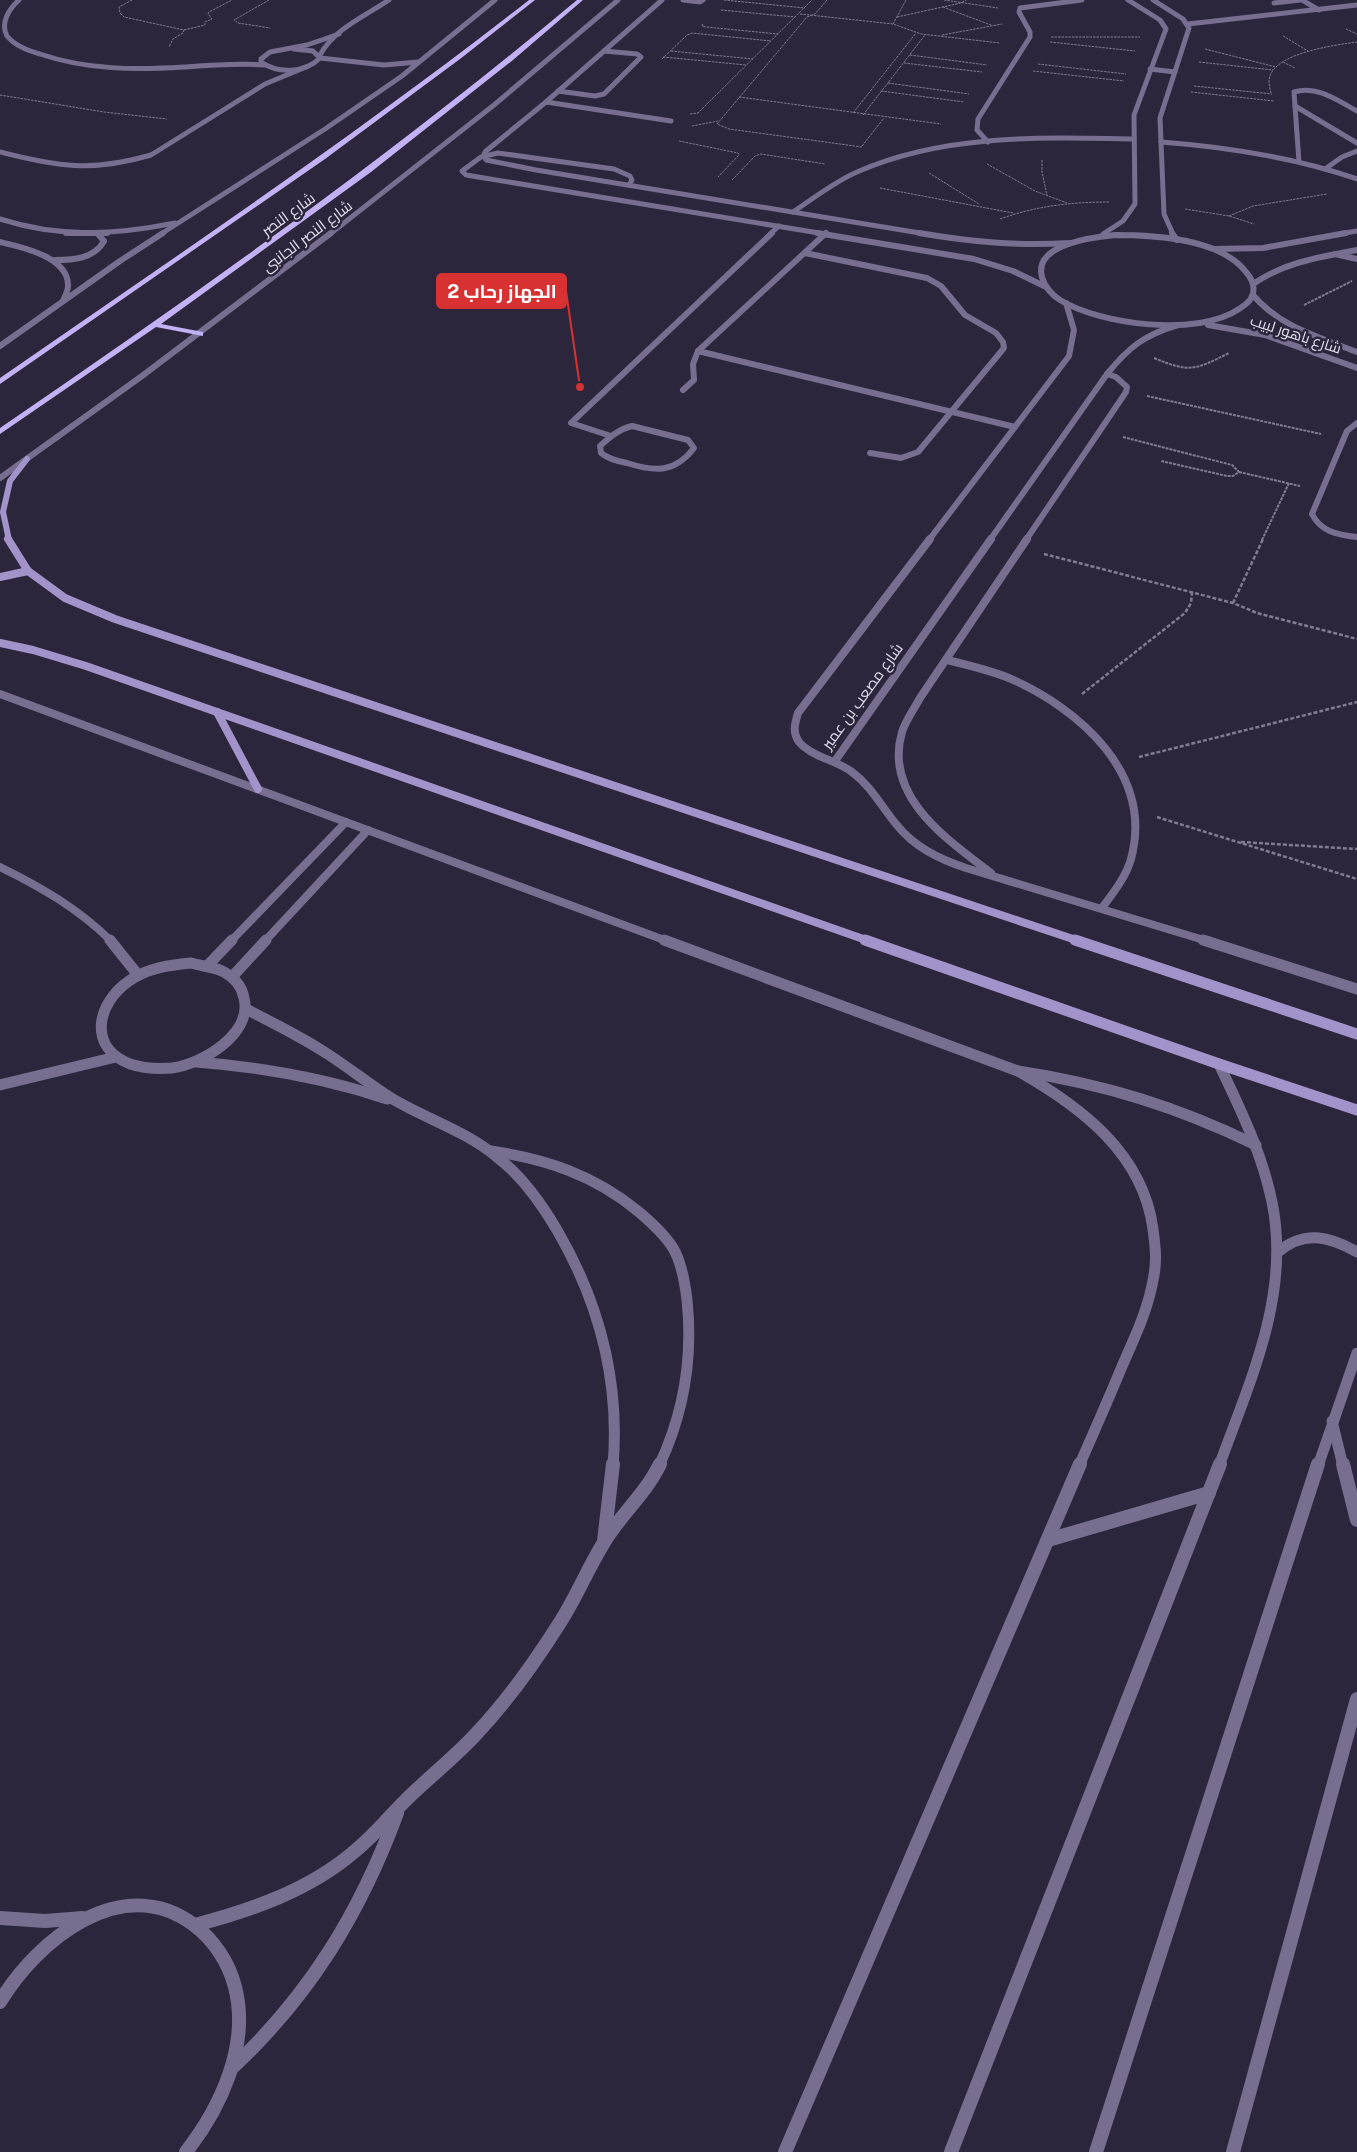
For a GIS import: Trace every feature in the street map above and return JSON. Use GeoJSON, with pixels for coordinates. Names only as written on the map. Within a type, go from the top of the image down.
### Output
{"type":"FeatureCollection","features":[{"type":"Feature","properties":{"kind":"main road","name":"شارع النصر"},"geometry":{"type":"LineString","coordinates":[[0,382],[323,158],[442,70],[532,0]]}},
{"type":"Feature","properties":{"kind":"main road","name":"شارع النصر"},"geometry":{"type":"LineString","coordinates":[[0,432],[155,325],[386,157],[502,66],[580,0]]}},
{"type":"Feature","properties":{"kind":"main road"},"geometry":{"type":"LineString","coordinates":[[155,325],[200,334]]}},
{"type":"Feature","properties":{"kind":"main road"},"geometry":{"type":"LineString","coordinates":[[27,459],[10,481],[3,512],[9,542],[28,571],[64,598],[115,619],[1357,1034]]}},
{"type":"Feature","properties":{"kind":"main road"},"geometry":{"type":"LineString","coordinates":[[0,578],[28,571]]}},
{"type":"Feature","properties":{"kind":"main road"},"geometry":{"type":"LineString","coordinates":[[0,643],[58,657],[1220,1064],[1357,1110]]}},
{"type":"Feature","properties":{"kind":"main road"},"geometry":{"type":"LineString","coordinates":[[217,712],[258,789]]}},
{"type":"Feature","properties":{"kind":"street"},"geometry":{"type":"LineString","coordinates":[[19,0],[8,10],[4,18],[3,27],[7,35],[15,43],[43,56],[86,65],[169,68],[224,63],[264,55],[277,50],[294,49],[311,50],[320,58],[389,70]]}},
{"type":"Feature","properties":{"kind":"street"},"geometry":{"type":"LineString","coordinates":[[0,152],[63,167],[109,166],[152,155],[265,84],[306,67],[320,58],[326,44],[389,0]]}},
{"type":"Feature","properties":{"kind":"street"},"geometry":{"type":"LineString","coordinates":[[0,346],[120,261],[325,129],[402,76],[495,0]]}},
{"type":"Feature","properties":{"kind":"street","name":"شارع النصر الجانبى"},"geometry":{"type":"LineString","coordinates":[[0,478],[200,334],[387,191],[618,0]]}},
{"type":"Feature","properties":{"kind":"street"},"geometry":{"type":"LineString","coordinates":[[484,154],[486,160],[491,162],[700,199],[713,199],[973,242],[1032,245],[1070,243],[1100,236],[1138,235],[1177,240],[1208,248],[1234,261],[1243,268],[1253,284],[1253,295],[1249,302],[1229,316],[1197,324],[1178,326],[1117,321],[1098,316],[1066,303],[1046,287],[1013,271],[974,259],[462,173],[474,159],[484,154],[546,102],[662,0]]}},
{"type":"Feature","properties":{"kind":"street"},"geometry":{"type":"LineString","coordinates":[[683,0],[700,2],[703,0]]}},
{"type":"Feature","properties":{"kind":"street"},"geometry":{"type":"LineString","coordinates":[[988,142],[976,128],[978,119],[1030,38],[1030,32],[1019,12],[1020,8],[1082,0]]}},
{"type":"Feature","properties":{"kind":"street"},"geometry":{"type":"LineString","coordinates":[[1100,236],[1123,221],[1135,204],[1134,115],[1144,83],[1166,30],[1163,23],[1128,0]]}},
{"type":"Feature","properties":{"kind":"street"},"geometry":{"type":"LineString","coordinates":[[1153,0],[1188,24],[1357,6]]}},
{"type":"Feature","properties":{"kind":"street"},"geometry":{"type":"LineString","coordinates":[[1272,1],[1301,0],[1319,10]]}},
{"type":"Feature","properties":{"kind":"street"},"geometry":{"type":"LineString","coordinates":[[1272,1],[1291,13]]}},
{"type":"Feature","properties":{"kind":"street"},"geometry":{"type":"LineString","coordinates":[[1177,240],[1166,223],[1163,206],[1160,118],[1185,44],[1189,28],[1188,24]]}},
{"type":"Feature","properties":{"kind":"street"},"geometry":{"type":"LineString","coordinates":[[294,49],[339,34]]}},
{"type":"Feature","properties":{"kind":"street"},"geometry":{"type":"LineString","coordinates":[[558,91],[595,96],[604,94],[641,57],[637,54],[604,51]]}},
{"type":"Feature","properties":{"kind":"street"},"geometry":{"type":"LineString","coordinates":[[264,55],[261,58],[261,62],[264,65]]}},
{"type":"Feature","properties":{"kind":"street"},"geometry":{"type":"LineString","coordinates":[[320,58],[384,65],[418,62]]}},
{"type":"Feature","properties":{"kind":"street"},"geometry":{"type":"LineString","coordinates":[[224,63],[264,65],[270,68],[288,69],[306,67]]}},
{"type":"Feature","properties":{"kind":"street"},"geometry":{"type":"LineString","coordinates":[[265,84],[270,79],[270,68]]}},
{"type":"Feature","properties":{"kind":"street"},"geometry":{"type":"LineString","coordinates":[[1150,69],[1175,72]]}},
{"type":"Feature","properties":{"kind":"street"},"geometry":{"type":"LineString","coordinates":[[396,72],[402,76]]}},
{"type":"Feature","properties":{"kind":"street"},"geometry":{"type":"LineString","coordinates":[[1299,162],[1294,92],[1298,90],[1314,90],[1357,111]]}},
{"type":"Feature","properties":{"kind":"street"},"geometry":{"type":"LineString","coordinates":[[546,102],[671,121]]}},
{"type":"Feature","properties":{"kind":"street"},"geometry":{"type":"LineString","coordinates":[[1295,105],[1357,143]]}},
{"type":"Feature","properties":{"kind":"street"},"geometry":{"type":"LineString","coordinates":[[793,212],[839,182],[862,170],[903,157],[988,142],[1049,138],[1134,139]]}},
{"type":"Feature","properties":{"kind":"street"},"geometry":{"type":"LineString","coordinates":[[1161,142],[1217,146],[1299,162],[1357,179]]}},
{"type":"Feature","properties":{"kind":"street"},"geometry":{"type":"LineString","coordinates":[[1325,169],[1342,157],[1357,151]]}},
{"type":"Feature","properties":{"kind":"street"},"geometry":{"type":"LineString","coordinates":[[484,154],[505,152],[614,169],[630,176],[632,180],[629,185]]}},
{"type":"Feature","properties":{"kind":"street"},"geometry":{"type":"LineString","coordinates":[[531,175],[536,170]]}},
{"type":"Feature","properties":{"kind":"street"},"geometry":{"type":"LineString","coordinates":[[520,184],[526,180]]}},
{"type":"Feature","properties":{"kind":"street"},"geometry":{"type":"LineString","coordinates":[[688,211],[693,207]]}},
{"type":"Feature","properties":{"kind":"street"},"geometry":{"type":"LineString","coordinates":[[0,220],[38,230],[97,233],[125,231],[180,222]]}},
{"type":"Feature","properties":{"kind":"street"},"geometry":{"type":"LineString","coordinates":[[861,239],[872,225]]}},
{"type":"Feature","properties":{"kind":"street"},"geometry":{"type":"LineString","coordinates":[[611,436],[571,423],[779,226]]}},
{"type":"Feature","properties":{"kind":"street"},"geometry":{"type":"LineString","coordinates":[[1208,248],[1246,249],[1293,243],[1357,231]]}},
{"type":"Feature","properties":{"kind":"street"},"geometry":{"type":"LineString","coordinates":[[0,242],[30,250],[55,260],[78,258],[97,250],[104,241],[97,233]]}},
{"type":"Feature","properties":{"kind":"street"},"geometry":{"type":"LineString","coordinates":[[683,390],[694,380],[693,364],[698,351],[826,234]]}},
{"type":"Feature","properties":{"kind":"street"},"geometry":{"type":"LineString","coordinates":[[1046,287],[1041,270],[1043,262],[1049,254],[1070,243]]}},
{"type":"Feature","properties":{"kind":"street"},"geometry":{"type":"LineString","coordinates":[[1253,284],[1278,268],[1295,261],[1357,250]]}},
{"type":"Feature","properties":{"kind":"street"},"geometry":{"type":"LineString","coordinates":[[805,253],[927,278],[941,286],[956,308],[969,319],[999,335],[1004,341],[1004,348],[914,455],[901,458],[870,452]]}},
{"type":"Feature","properties":{"kind":"street"},"geometry":{"type":"LineString","coordinates":[[1334,254],[1357,259]]}},
{"type":"Feature","properties":{"kind":"street"},"geometry":{"type":"LineString","coordinates":[[55,260],[67,275],[68,292],[62,302]]}},
{"type":"Feature","properties":{"kind":"street","name":"شارع باهور لبيب"},"geometry":{"type":"LineString","coordinates":[[1253,295],[1263,306],[1279,318],[1357,352]]}},
{"type":"Feature","properties":{"kind":"street","name":"شارع مصعب بن عمير"},"geometry":{"type":"LineString","coordinates":[[1066,303],[1074,324],[1073,346],[1069,356],[798,713],[793,724],[794,735],[803,746],[835,761],[1106,374],[1128,347],[1150,334],[1178,326]]}},
{"type":"Feature","properties":{"kind":"street","name":"شارع باهور لبيب"},"geometry":{"type":"LineString","coordinates":[[1197,324],[1265,335],[1357,368]]}},
{"type":"Feature","properties":{"kind":"street"},"geometry":{"type":"LineString","coordinates":[[698,351],[1015,427]]}},
{"type":"Feature","properties":{"kind":"street"},"geometry":{"type":"LineString","coordinates":[[996,877],[941,834],[919,811],[907,793],[901,771],[899,748],[903,729],[920,698],[1126,392],[1127,387],[1123,382],[1106,374]]}},
{"type":"Feature","properties":{"kind":"street"},"geometry":{"type":"LineString","coordinates":[[1357,423],[1350,427],[1344,439],[1312,514],[1315,521],[1321,527],[1331,532],[1357,537]]}},
{"type":"Feature","properties":{"kind":"street"},"geometry":{"type":"LineString","coordinates":[[642,427],[688,440],[694,448],[676,466],[657,470],[601,454],[600,446],[611,436],[622,428],[642,427]]}},
{"type":"Feature","properties":{"kind":"street"},"geometry":{"type":"LineString","coordinates":[[946,660],[981,668],[1014,680],[1063,708],[1102,743],[1117,762],[1129,786],[1135,810],[1136,834],[1131,859],[1120,884],[1102,908]]}},
{"type":"Feature","properties":{"kind":"street"},"geometry":{"type":"LineString","coordinates":[[0,694],[1018,1071],[1050,1087],[1079,1108],[1104,1131],[1125,1158],[1141,1187],[1152,1218],[1156,1250],[1154,1282],[1145,1313],[785,2152]]}},
{"type":"Feature","properties":{"kind":"street"},"geometry":{"type":"LineString","coordinates":[[835,761],[861,778],[871,789],[889,818],[912,842],[958,866],[1102,908],[1357,989]]}},
{"type":"Feature","properties":{"kind":"street"},"geometry":{"type":"LineString","coordinates":[[208,965],[346,822]]}},
{"type":"Feature","properties":{"kind":"street"},"geometry":{"type":"LineString","coordinates":[[232,977],[368,830]]}},
{"type":"Feature","properties":{"kind":"street"},"geometry":{"type":"LineString","coordinates":[[0,867],[60,898],[88,919],[112,942],[138,975]]}},
{"type":"Feature","properties":{"kind":"street"},"geometry":{"type":"LineString","coordinates":[[191,962],[208,965],[225,971],[237,981],[245,994],[246,1009],[241,1024],[231,1039],[215,1052],[196,1062],[174,1068],[152,1069],[132,1065],[116,1057],[105,1046],[100,1031],[102,1016],[108,1000],[121,987],[138,975],[173,964],[191,962]]}},
{"type":"Feature","properties":{"kind":"street"},"geometry":{"type":"LineString","coordinates":[[246,1009],[324,1052],[400,1103],[491,1151],[543,1207],[564,1240],[582,1275],[597,1314],[608,1355],[614,1399],[616,1444],[613,1492],[604,1542]]}},
{"type":"Feature","properties":{"kind":"street"},"geometry":{"type":"LineString","coordinates":[[0,1085],[116,1057]]}},
{"type":"Feature","properties":{"kind":"street"},"geometry":{"type":"LineString","coordinates":[[196,1062],[235,1064],[312,1076],[357,1088],[400,1103]]}},
{"type":"Feature","properties":{"kind":"street"},"geometry":{"type":"LineString","coordinates":[[951,2152],[1209,1493],[1269,1326],[1276,1289],[1278,1252],[1275,1215],[1268,1179],[1256,1145],[1220,1064]]}},
{"type":"Feature","properties":{"kind":"street"},"geometry":{"type":"LineString","coordinates":[[1018,1071],[1074,1079],[1138,1095],[1218,1125],[1256,1145]]}},
{"type":"Feature","properties":{"kind":"street"},"geometry":{"type":"LineString","coordinates":[[195,1925],[238,1914],[280,1898],[320,1876],[376,1833],[399,1807],[444,1766],[486,1723],[554,1634],[581,1588],[604,1542],[645,1491],[664,1454],[679,1416],[687,1379],[690,1345],[688,1312],[675,1251],[656,1228],[634,1207],[610,1189],[584,1175],[555,1163],[525,1155],[491,1151]]}},
{"type":"Feature","properties":{"kind":"street"},"geometry":{"type":"LineString","coordinates":[[1278,1252],[1294,1240],[1318,1238],[1342,1243],[1357,1252]]}},
{"type":"Feature","properties":{"kind":"street"},"geometry":{"type":"LineString","coordinates":[[1096,2152],[1332,1421],[1357,1353]]}},
{"type":"Feature","properties":{"kind":"street"},"geometry":{"type":"LineString","coordinates":[[1332,1421],[1357,1520]]}},
{"type":"Feature","properties":{"kind":"street"},"geometry":{"type":"LineString","coordinates":[[1048,1540],[1209,1493]]}},
{"type":"Feature","properties":{"kind":"street"},"geometry":{"type":"LineString","coordinates":[[1233,2152],[1357,1699]]}},
{"type":"Feature","properties":{"kind":"street"},"geometry":{"type":"LineString","coordinates":[[232,2068],[274,2027],[310,1983],[341,1937],[365,1893],[384,1850],[399,1807]]}},
{"type":"Feature","properties":{"kind":"street"},"geometry":{"type":"LineString","coordinates":[[0,2002],[9,1985],[31,1957],[58,1934],[86,1918],[115,1908],[144,1906],[171,1912],[195,1925],[214,1944],[229,1969],[237,1999],[238,2033],[232,2068],[219,2103],[200,2136],[186,2152]]}},
{"type":"Feature","properties":{"kind":"street"},"geometry":{"type":"LineString","coordinates":[[0,1918],[45,1921],[86,1918]]}},
{"type":"Feature","properties":{"kind":"path"},"geometry":{"type":"LineString","coordinates":[[132,0],[119,7],[120,13],[124,17],[184,30],[204,25],[205,22],[212,19],[208,14],[209,12],[232,0]]}},
{"type":"Feature","properties":{"kind":"path"},"geometry":{"type":"LineString","coordinates":[[269,0],[234,20],[238,23],[276,29]]}},
{"type":"Feature","properties":{"kind":"path"},"geometry":{"type":"LineString","coordinates":[[796,18],[716,9],[725,0],[805,8]]}},
{"type":"Feature","properties":{"kind":"path"},"geometry":{"type":"LineString","coordinates":[[691,114],[698,113],[796,18],[812,0]]}},
{"type":"Feature","properties":{"kind":"path"},"geometry":{"type":"LineString","coordinates":[[691,126],[718,121],[807,17],[812,15],[827,0]]}},
{"type":"Feature","properties":{"kind":"path"},"geometry":{"type":"LineString","coordinates":[[893,24],[906,0]]}},
{"type":"Feature","properties":{"kind":"path"},"geometry":{"type":"LineString","coordinates":[[944,0],[1019,12]]}},
{"type":"Feature","properties":{"kind":"path"},"geometry":{"type":"LineString","coordinates":[[897,16],[962,3],[966,0]]}},
{"type":"Feature","properties":{"kind":"path"},"geometry":{"type":"LineString","coordinates":[[943,7],[992,26]]}},
{"type":"Feature","properties":{"kind":"path"},"geometry":{"type":"LineString","coordinates":[[799,14],[893,24],[925,35],[1025,46]]}},
{"type":"Feature","properties":{"kind":"path"},"geometry":{"type":"LineString","coordinates":[[707,19],[702,26],[778,34]]}},
{"type":"Feature","properties":{"kind":"path"},"geometry":{"type":"LineString","coordinates":[[936,36],[1023,20]]}},
{"type":"Feature","properties":{"kind":"path"},"geometry":{"type":"LineString","coordinates":[[169,68],[169,48],[173,39],[183,33],[184,30]]}},
{"type":"Feature","properties":{"kind":"path"},"geometry":{"type":"LineString","coordinates":[[658,63],[687,35],[692,33],[771,41]]}},
{"type":"Feature","properties":{"kind":"path"},"geometry":{"type":"LineString","coordinates":[[853,114],[916,33]]}},
{"type":"Feature","properties":{"kind":"path"},"geometry":{"type":"LineString","coordinates":[[863,115],[925,35]]}},
{"type":"Feature","properties":{"kind":"path"},"geometry":{"type":"LineString","coordinates":[[1030,38],[1163,37]]}},
{"type":"Feature","properties":{"kind":"path"},"geometry":{"type":"LineString","coordinates":[[1030,38],[1156,54]]}},
{"type":"Feature","properties":{"kind":"path"},"geometry":{"type":"LineString","coordinates":[[1179,60],[1273,70],[1296,55],[1320,47],[1357,42]]}},
{"type":"Feature","properties":{"kind":"path"},"geometry":{"type":"LineString","coordinates":[[908,44],[918,45]]}},
{"type":"Feature","properties":{"kind":"path"},"geometry":{"type":"LineString","coordinates":[[1185,44],[1277,68]]}},
{"type":"Feature","properties":{"kind":"path"},"geometry":{"type":"LineString","coordinates":[[670,51],[753,59]]}},
{"type":"Feature","properties":{"kind":"path"},"geometry":{"type":"LineString","coordinates":[[910,55],[1144,83]]}},
{"type":"Feature","properties":{"kind":"path"},"geometry":{"type":"LineString","coordinates":[[641,57],[664,57],[747,65]]}},
{"type":"Feature","properties":{"kind":"path"},"geometry":{"type":"LineString","coordinates":[[1015,61],[1147,77]]}},
{"type":"Feature","properties":{"kind":"path"},"geometry":{"type":"LineString","coordinates":[[904,63],[1006,75]]}},
{"type":"Feature","properties":{"kind":"path"},"geometry":{"type":"LineString","coordinates":[[1273,70],[1269,80],[1274,101]]}},
{"type":"Feature","properties":{"kind":"path"},"geometry":{"type":"LineString","coordinates":[[886,72],[896,73]]}},
{"type":"Feature","properties":{"kind":"path"},"geometry":{"type":"LineString","coordinates":[[888,83],[992,97]]}},
{"type":"Feature","properties":{"kind":"path"},"geometry":{"type":"LineString","coordinates":[[1171,83],[1294,96]]}},
{"type":"Feature","properties":{"kind":"path"},"geometry":{"type":"LineString","coordinates":[[1169,89],[1295,105]]}},
{"type":"Feature","properties":{"kind":"path"},"geometry":{"type":"LineString","coordinates":[[882,91],[986,104]]}},
{"type":"Feature","properties":{"kind":"path"},"geometry":{"type":"LineString","coordinates":[[0,95],[91,111],[202,124]]}},
{"type":"Feature","properties":{"kind":"path"},"geometry":{"type":"LineString","coordinates":[[739,97],[837,109],[853,114],[976,128]]}},
{"type":"Feature","properties":{"kind":"path"},"geometry":{"type":"LineString","coordinates":[[863,101],[873,102]]}},
{"type":"Feature","properties":{"kind":"path"},"geometry":{"type":"LineString","coordinates":[[862,146],[884,118]]}},
{"type":"Feature","properties":{"kind":"path"},"geometry":{"type":"LineString","coordinates":[[718,121],[719,126],[729,129],[862,146],[883,162]]}},
{"type":"Feature","properties":{"kind":"path"},"geometry":{"type":"LineString","coordinates":[[1047,196],[1042,160],[1049,138]]}},
{"type":"Feature","properties":{"kind":"path"},"geometry":{"type":"LineString","coordinates":[[678,139],[685,144],[733,151],[739,155],[700,199]]}},
{"type":"Feature","properties":{"kind":"path"},"geometry":{"type":"LineString","coordinates":[[957,146],[1023,185],[1067,203]]}},
{"type":"Feature","properties":{"kind":"path"},"geometry":{"type":"LineString","coordinates":[[713,199],[755,156],[761,154],[862,170]]}},
{"type":"Feature","properties":{"kind":"path"},"geometry":{"type":"LineString","coordinates":[[903,157],[983,206]]}},
{"type":"Feature","properties":{"kind":"path"},"geometry":{"type":"LineString","coordinates":[[839,182],[1014,213]]}},
{"type":"Feature","properties":{"kind":"path"},"geometry":{"type":"LineString","coordinates":[[1228,216],[1253,206],[1328,194]]}},
{"type":"Feature","properties":{"kind":"path"},"geometry":{"type":"LineString","coordinates":[[973,242],[982,231],[996,221],[1014,213],[1067,203],[1135,204]]}},
{"type":"Feature","properties":{"kind":"path"},"geometry":{"type":"LineString","coordinates":[[1163,206],[1228,216],[1265,228],[1293,243]]}},
{"type":"Feature","properties":{"kind":"path"},"geometry":{"type":"LineString","coordinates":[[1279,318],[1357,278]]}},
{"type":"Feature","properties":{"kind":"path"},"geometry":{"type":"LineString","coordinates":[[1128,347],[1178,368],[1189,370],[1198,368],[1265,335]]}},
{"type":"Feature","properties":{"kind":"path"},"geometry":{"type":"LineString","coordinates":[[1126,392],[1344,439]]}},
{"type":"Feature","properties":{"kind":"path"},"geometry":{"type":"LineString","coordinates":[[1100,431],[1232,465],[1240,472],[1322,490]]}},
{"type":"Feature","properties":{"kind":"path"},"geometry":{"type":"LineString","coordinates":[[1161,460],[1227,476],[1233,476],[1240,472]]}},
{"type":"Feature","properties":{"kind":"path"},"geometry":{"type":"LineString","coordinates":[[1234,603],[1289,483]]}},
{"type":"Feature","properties":{"kind":"path"},"geometry":{"type":"LineString","coordinates":[[1022,548],[1234,603],[1257,613],[1356,640]]}},
{"type":"Feature","properties":{"kind":"path"},"geometry":{"type":"LineString","coordinates":[[1063,708],[1185,613],[1191,603],[1192,593]]}},
{"type":"Feature","properties":{"kind":"path"},"geometry":{"type":"LineString","coordinates":[[1117,762],[1357,702]]}},
{"type":"Feature","properties":{"kind":"path"},"geometry":{"type":"LineString","coordinates":[[1135,810],[1357,879]]}},
{"type":"Feature","properties":{"kind":"path"},"geometry":{"type":"LineString","coordinates":[[1235,841],[1357,849]]}},
{"type":"Feature","properties":{"kind":"place","name":"الجهاز رحاب 2"},"geometry":{"type":"Point","coordinates":[580,387]}}]}
